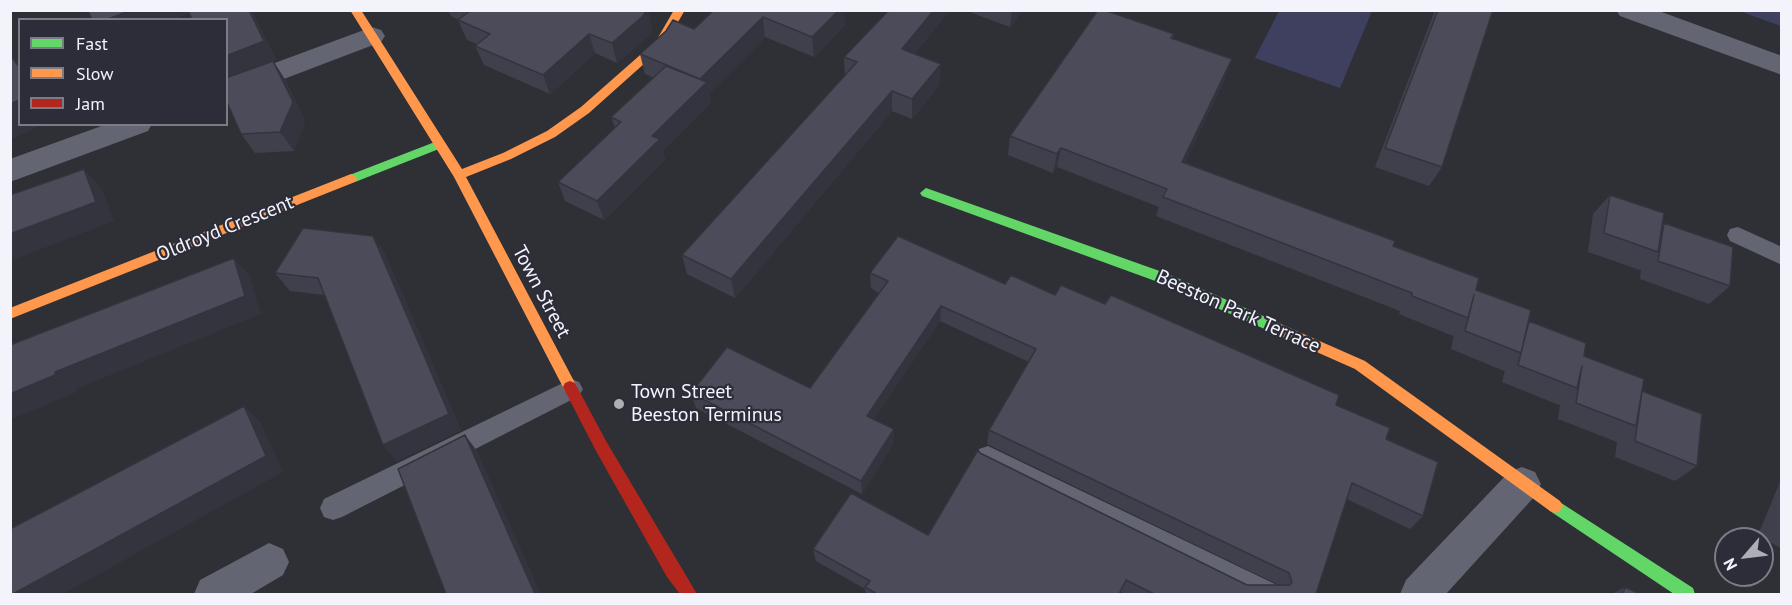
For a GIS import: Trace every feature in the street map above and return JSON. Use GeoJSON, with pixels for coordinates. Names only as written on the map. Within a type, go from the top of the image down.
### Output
{"type":"FeatureCollection","features":[{"type":"Feature","properties":{"kind":"street","name":"Town Street"},"geometry":{"type":"LineString","coordinates":[[355,10],[459,176],[601,446],[673,571],[689,594]]}},
{"type":"Feature","properties":{"kind":"street"},"geometry":{"type":"LineString","coordinates":[[459,176],[551,134],[585,110],[660,43],[680,10]]}},
{"type":"Feature","properties":{"kind":"street"},"geometry":{"type":"LineString","coordinates":[[1629,10],[1782,66]]}},
{"type":"Feature","properties":{"kind":"street"},"geometry":{"type":"LineString","coordinates":[[228,91],[372,36]]}},
{"type":"Feature","properties":{"kind":"street"},"geometry":{"type":"LineString","coordinates":[[10,171],[133,126]]}},
{"type":"Feature","properties":{"kind":"street","name":"Oldroyd Crescent"},"geometry":{"type":"LineString","coordinates":[[10,314],[440,144]]}},
{"type":"Feature","properties":{"kind":"street","name":"Beeston Park Terrace"},"geometry":{"type":"LineString","coordinates":[[926,193],[1163,278],[1360,365],[1522,484],[1687,594]]}},
{"type":"Feature","properties":{"kind":"street"},"geometry":{"type":"LineString","coordinates":[[1420,594],[1522,484]]}},
{"type":"Feature","properties":{"kind":"street"},"geometry":{"type":"LineString","coordinates":[[214,594],[270,562]]}},
{"type":"Feature","properties":{"kind":"lane"},"geometry":{"type":"LineString","coordinates":[[1738,235],[1782,257]]}},
{"type":"Feature","properties":{"kind":"lane"},"geometry":{"type":"LineString","coordinates":[[333,508],[571,389]]}},
{"type":"Feature","properties":{"kind":"lane"},"geometry":{"type":"LineString","coordinates":[[988,457],[1267,594]]}},
{"type":"Feature","properties":{"kind":"shaded area"},"geometry":{"type":"Polygon","coordinates":[[[1279,11],[1372,11],[1340,88],[1255,58],[1279,11]]]}},
{"type":"Feature","properties":{"kind":"shaded area"},"geometry":{"type":"Polygon","coordinates":[[[1739,11],[1781,11],[1781,26],[1739,11]]]}},
{"type":"Feature","properties":{"kind":"building"},"geometry":{"type":"Polygon","coordinates":[[[88,10],[131,10],[111,18],[91,18],[88,10]]]}},
{"type":"Feature","properties":{"kind":"building"},"geometry":{"type":"Polygon","coordinates":[[[188,10],[249,10],[264,41],[228,55],[228,18],[191,18],[188,10]]]}},
{"type":"Feature","properties":{"kind":"building"},"geometry":{"type":"Polygon","coordinates":[[[471,10],[647,10],[612,43],[589,34],[543,75],[475,46],[490,34],[458,20],[471,10]]]}},
{"type":"Feature","properties":{"kind":"building"},"geometry":{"type":"Polygon","coordinates":[[[714,10],[839,10],[812,37],[763,17],[700,79],[640,54],[666,31],[673,20],[694,29],[714,10]]]}},
{"type":"Feature","properties":{"kind":"building"},"geometry":{"type":"Polygon","coordinates":[[[889,10],[934,10],[902,49],[941,64],[912,99],[892,91],[731,279],[682,255],[857,62],[844,57],[889,10]]]}},
{"type":"Feature","properties":{"kind":"building"},"geometry":{"type":"Polygon","coordinates":[[[1098,10],[1104,10],[1174,34],[1171,38],[1232,59],[1182,162],[1395,241],[1393,246],[1479,278],[1476,290],[1531,310],[1521,353],[1465,331],[1474,295],[1468,318],[1412,296],[1412,293],[1163,197],[1167,189],[1061,148],[1057,154],[1010,136],[1098,10]]]}},
{"type":"Feature","properties":{"kind":"building"},"geometry":{"type":"Polygon","coordinates":[[[1438,10],[1493,10],[1442,167],[1385,148],[1438,10]]]}},
{"type":"Feature","properties":{"kind":"building"},"geometry":{"type":"Polygon","coordinates":[[[10,55],[18,65],[18,101],[10,104],[10,55]]]}},
{"type":"Feature","properties":{"kind":"building"},"geometry":{"type":"Polygon","coordinates":[[[273,61],[293,102],[280,132],[241,134],[228,105],[228,77],[273,61]]]}},
{"type":"Feature","properties":{"kind":"building"},"geometry":{"type":"Polygon","coordinates":[[[666,66],[707,82],[652,136],[660,139],[597,201],[558,182],[621,122],[611,117],[666,66]]]}},
{"type":"Feature","properties":{"kind":"building"},"geometry":{"type":"Polygon","coordinates":[[[84,169],[96,202],[10,234],[10,195],[84,169]]]}},
{"type":"Feature","properties":{"kind":"building"},"geometry":{"type":"Polygon","coordinates":[[[1610,195],[1664,213],[1658,252],[1604,233],[1610,195]]]}},
{"type":"Feature","properties":{"kind":"building"},"geometry":{"type":"Polygon","coordinates":[[[1664,223],[1733,247],[1730,286],[1658,261],[1664,223]]]}},
{"type":"Feature","properties":{"kind":"building"},"geometry":{"type":"Polygon","coordinates":[[[303,228],[373,236],[449,414],[383,445],[318,278],[275,273],[303,228]]]}},
{"type":"Feature","properties":{"kind":"building"},"geometry":{"type":"Polygon","coordinates":[[[898,236],[1005,284],[1011,275],[1055,295],[1061,285],[1105,304],[1111,295],[1339,395],[1336,405],[1390,428],[1386,439],[1438,462],[1423,516],[1352,483],[1316,594],[1154,594],[1126,580],[1119,594],[877,594],[865,587],[870,581],[813,549],[851,493],[928,535],[978,450],[1247,585],[1290,585],[1292,582],[1289,573],[989,430],[1036,349],[941,306],[867,416],[894,429],[861,481],[691,393],[727,347],[810,388],[888,281],[870,273],[898,236]]]}},
{"type":"Feature","properties":{"kind":"building"},"geometry":{"type":"Polygon","coordinates":[[[234,258],[245,296],[55,372],[55,375],[10,394],[10,345],[234,258]]]}},
{"type":"Feature","properties":{"kind":"building"},"geometry":{"type":"Polygon","coordinates":[[[1529,321],[1586,343],[1584,356],[1644,379],[1636,426],[1576,403],[1582,366],[1577,388],[1518,365],[1529,321]]]}},
{"type":"Feature","properties":{"kind":"building"},"geometry":{"type":"Polygon","coordinates":[[[1642,391],[1702,414],[1697,466],[1635,441],[1642,391]]]}},
{"type":"Feature","properties":{"kind":"building"},"geometry":{"type":"Polygon","coordinates":[[[244,406],[266,456],[10,594],[10,529],[244,406]]]}},
{"type":"Feature","properties":{"kind":"building"},"geometry":{"type":"Polygon","coordinates":[[[465,435],[535,594],[446,594],[398,469],[465,435]]]}},
{"type":"Feature","properties":{"kind":"building"},"geometry":{"type":"Polygon","coordinates":[[[1625,587],[1640,594],[1623,594],[1625,587]]]}},
{"type":"Feature","properties":{"kind":"traffic: fast"},"geometry":{"type":"LineString","coordinates":[[351,179],[440,144]]}},
{"type":"Feature","properties":{"kind":"traffic: fast"},"geometry":{"type":"LineString","coordinates":[[926,193],[1163,278],[1274,327]]}},
{"type":"Feature","properties":{"kind":"traffic: fast"},"geometry":{"type":"LineString","coordinates":[[1555,506],[1687,594]]}},
{"type":"Feature","properties":{"kind":"traffic: slow"},"geometry":{"type":"LineString","coordinates":[[355,10],[459,175],[570,387]]}},
{"type":"Feature","properties":{"kind":"traffic: slow"},"geometry":{"type":"LineString","coordinates":[[459,175],[507,156],[551,134],[585,110],[660,43],[680,10]]}},
{"type":"Feature","properties":{"kind":"traffic: slow"},"geometry":{"type":"LineString","coordinates":[[10,314],[351,179]]}},
{"type":"Feature","properties":{"kind":"traffic: slow"},"geometry":{"type":"LineString","coordinates":[[1274,327],[1360,365],[1555,506]]}},
{"type":"Feature","properties":{"kind":"traffic: jam"},"geometry":{"type":"LineString","coordinates":[[570,387],[601,446],[673,571],[689,594]]}},
{"type":"Feature","properties":{"kind":"place","name":"Town Street Beeston Terminus"},"geometry":{"type":"Point","coordinates":[619,404]}}]}
